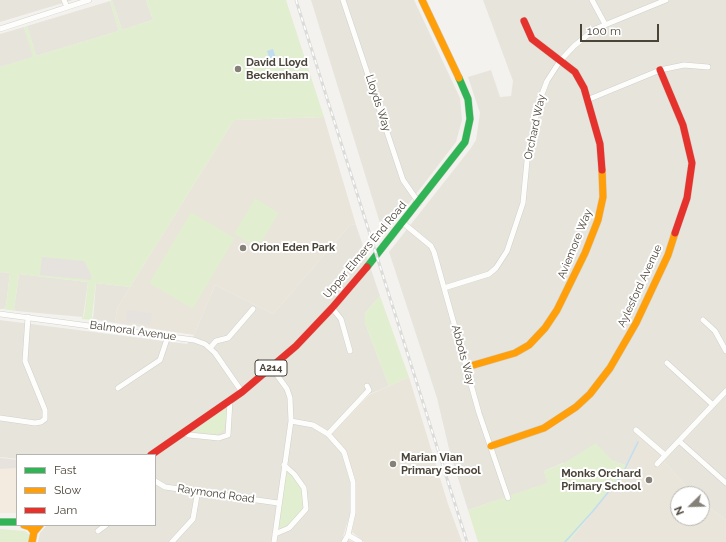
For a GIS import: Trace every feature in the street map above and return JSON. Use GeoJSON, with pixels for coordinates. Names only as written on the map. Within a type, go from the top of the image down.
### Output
{"type":"FeatureCollection","features":[{"type":"Feature","properties":{"kind":"street"},"geometry":{"type":"LineString","coordinates":[[64,0],[66,7]]}},
{"type":"Feature","properties":{"kind":"street"},"geometry":{"type":"LineString","coordinates":[[0,28],[89,0]]}},
{"type":"Feature","properties":{"kind":"street","name":"Lloyds Way"},"geometry":{"type":"LineString","coordinates":[[343,0],[403,180],[419,203]]}},
{"type":"Feature","properties":{"kind":"street","name":"Upper Elmers End Road"},"geometry":{"type":"LineString","coordinates":[[152,454],[242,392],[296,346],[332,308],[419,203],[461,149],[468,134],[470,119],[469,104],[466,93],[422,0]]}},
{"type":"Feature","properties":{"kind":"street"},"geometry":{"type":"LineString","coordinates":[[592,0],[605,24]]}},
{"type":"Feature","properties":{"kind":"street","name":"Orchard Way"},"geometry":{"type":"LineString","coordinates":[[444,288],[485,276],[496,268],[508,247],[519,219],[523,203],[525,178],[539,102],[547,81],[560,61],[578,42],[605,24],[665,0]]}},
{"type":"Feature","properties":{"kind":"street","name":"Aviemore Way"},"geometry":{"type":"LineString","coordinates":[[467,368],[515,353],[529,345],[538,337],[558,310],[580,264],[598,220],[603,190],[600,144],[588,100],[579,79],[560,61],[532,39],[524,20]]}},
{"type":"Feature","properties":{"kind":"street"},"geometry":{"type":"LineString","coordinates":[[588,100],[660,70],[684,65],[708,67]]}},
{"type":"Feature","properties":{"kind":"street","name":"Aylesford Avenue"},"geometry":{"type":"LineString","coordinates":[[491,446],[544,428],[576,407],[590,394],[610,368],[636,323],[668,255],[687,198],[692,163],[691,153],[683,125],[660,70]]}},
{"type":"Feature","properties":{"kind":"street","name":"Abbots Way"},"geometry":{"type":"LineString","coordinates":[[402,223],[432,249],[467,368],[508,498]]}},
{"type":"Feature","properties":{"kind":"street"},"geometry":{"type":"LineString","coordinates":[[332,308],[341,319],[350,351]]}},
{"type":"Feature","properties":{"kind":"street"},"geometry":{"type":"LineString","coordinates":[[210,348],[216,341],[228,338],[253,309]]}},
{"type":"Feature","properties":{"kind":"street","name":"Balmoral Avenue"},"geometry":{"type":"LineString","coordinates":[[0,314],[194,340],[210,348],[219,358],[242,392]]}},
{"type":"Feature","properties":{"kind":"street"},"geometry":{"type":"LineString","coordinates":[[0,418],[35,423],[41,422],[45,419],[45,410],[25,360],[28,318]]}},
{"type":"Feature","properties":{"kind":"street"},"geometry":{"type":"LineString","coordinates":[[703,320],[715,331],[726,351]]}},
{"type":"Feature","properties":{"kind":"street"},"geometry":{"type":"LineString","coordinates":[[118,388],[160,360],[168,336]]}},
{"type":"Feature","properties":{"kind":"street"},"geometry":{"type":"LineString","coordinates":[[667,363],[713,405]]}},
{"type":"Feature","properties":{"kind":"street"},"geometry":{"type":"LineString","coordinates":[[272,368],[287,389],[290,398],[291,421],[278,503],[274,542]]}},
{"type":"Feature","properties":{"kind":"street"},"geometry":{"type":"LineString","coordinates":[[328,434],[369,390],[367,386]]}},
{"type":"Feature","properties":{"kind":"street"},"geometry":{"type":"LineString","coordinates":[[657,464],[726,391]]}},
{"type":"Feature","properties":{"kind":"street"},"geometry":{"type":"LineString","coordinates":[[184,432],[189,435],[219,438],[228,435],[230,400]]}},
{"type":"Feature","properties":{"kind":"street"},"geometry":{"type":"LineString","coordinates":[[291,421],[313,424],[328,434],[344,452],[352,482],[353,513],[348,534],[344,542]]}},
{"type":"Feature","properties":{"kind":"street"},"geometry":{"type":"LineString","coordinates":[[636,430],[665,454]]}},
{"type":"Feature","properties":{"kind":"street"},"geometry":{"type":"LineString","coordinates":[[679,441],[726,483]]}},
{"type":"Feature","properties":{"kind":"street"},"geometry":{"type":"LineString","coordinates":[[275,534],[289,528],[306,509],[304,488],[294,474],[284,465]]}},
{"type":"Feature","properties":{"kind":"street","name":"Raymond Road"},"geometry":{"type":"LineString","coordinates":[[156,482],[165,487],[198,490],[278,503]]}},
{"type":"Feature","properties":{"kind":"street"},"geometry":{"type":"LineString","coordinates":[[172,542],[193,518],[198,490]]}},
{"type":"Feature","properties":{"kind":"street"},"geometry":{"type":"LineString","coordinates":[[0,522],[16,522]]}},
{"type":"Feature","properties":{"kind":"street"},"geometry":{"type":"LineString","coordinates":[[28,526],[34,532]]}},
{"type":"Feature","properties":{"kind":"street"},"geometry":{"type":"LineString","coordinates":[[32,542],[34,532],[39,526]]}},
{"type":"Feature","properties":{"kind":"street"},"geometry":{"type":"LineString","coordinates":[[98,531],[105,526]]}},
{"type":"Feature","properties":{"kind":"street"},"geometry":{"type":"LineString","coordinates":[[348,534],[360,542]]}},
{"type":"Feature","properties":{"kind":"shaded area"},"geometry":{"type":"Polygon","coordinates":[[[0,0],[73,0],[0,22],[0,0]]]}},
{"type":"Feature","properties":{"kind":"shaded area"},"geometry":{"type":"Polygon","coordinates":[[[112,0],[146,0],[153,20],[122,30],[112,0]]]}},
{"type":"Feature","properties":{"kind":"shaded area"},"geometry":{"type":"Polygon","coordinates":[[[311,0],[414,0],[460,98],[462,120],[456,142],[384,236],[311,0]]]}},
{"type":"Feature","properties":{"kind":"shaded area"},"geometry":{"type":"Polygon","coordinates":[[[483,0],[726,0],[726,520],[710,508],[710,486],[686,486],[662,459],[639,439],[628,466],[613,461],[563,463],[544,471],[548,483],[468,510],[450,453],[437,398],[389,252],[476,140],[480,113],[468,77],[491,70],[500,97],[511,96],[513,81],[483,0]]]}},
{"type":"Feature","properties":{"kind":"shaded area"},"geometry":{"type":"Polygon","coordinates":[[[110,1],[119,31],[36,56],[27,26],[110,1]]]}},
{"type":"Feature","properties":{"kind":"shaded area"},"geometry":{"type":"Polygon","coordinates":[[[24,27],[34,57],[0,67],[0,34],[24,27]]]}},
{"type":"Feature","properties":{"kind":"shaded area","name":"Orion Eden Park"},"geometry":{"type":"Polygon","coordinates":[[[324,117],[356,225],[351,224],[273,314],[215,285],[194,335],[115,323],[117,309],[234,120],[324,117]]]}},
{"type":"Feature","properties":{"kind":"shaded area"},"geometry":{"type":"Polygon","coordinates":[[[351,224],[356,225],[380,296],[365,313],[365,323],[389,386],[358,399],[326,435],[341,452],[350,482],[351,510],[343,537],[353,542],[38,542],[40,533],[46,526],[156,526],[156,454],[16,454],[16,459],[0,457],[0,320],[187,344],[194,335],[215,285],[273,314],[351,224]]]}},
{"type":"Feature","properties":{"kind":"shaded area"},"geometry":{"type":"Polygon","coordinates":[[[42,257],[84,261],[91,275],[91,280],[40,275],[42,257]]]}},
{"type":"Feature","properties":{"kind":"shaded area"},"geometry":{"type":"Polygon","coordinates":[[[0,272],[10,273],[6,306],[3,309],[0,309],[0,272]]]}},
{"type":"Feature","properties":{"kind":"shaded area"},"geometry":{"type":"Polygon","coordinates":[[[19,274],[88,282],[83,317],[16,311],[14,308],[19,274]]]}},
{"type":"Feature","properties":{"kind":"shaded area"},"geometry":{"type":"Polygon","coordinates":[[[96,283],[130,287],[117,309],[115,323],[93,319],[96,283]]]}},
{"type":"Feature","properties":{"kind":"shaded area"},"geometry":{"type":"Polygon","coordinates":[[[127,310],[152,313],[150,326],[126,322],[127,310]]]}},
{"type":"Feature","properties":{"kind":"shaded area","name":"Marian Vian Primary School"},"geometry":{"type":"Polygon","coordinates":[[[409,377],[448,504],[462,542],[364,542],[352,532],[356,513],[355,478],[344,450],[331,435],[369,395],[409,377]]]}},
{"type":"Feature","properties":{"kind":"shaded area","name":"Monks Orchard Primary School"},"geometry":{"type":"Polygon","coordinates":[[[639,438],[662,459],[686,486],[670,486],[670,526],[710,526],[710,508],[726,520],[726,542],[569,542],[628,466],[639,438]]]}},
{"type":"Feature","properties":{"kind":"shaded area"},"geometry":{"type":"Polygon","coordinates":[[[0,457],[16,459],[16,513],[0,513],[0,457]]]}},
{"type":"Feature","properties":{"kind":"shaded area"},"geometry":{"type":"Polygon","coordinates":[[[0,458],[16,460],[16,468],[0,469],[0,458]]]}},
{"type":"Feature","properties":{"kind":"green space"},"geometry":{"type":"Polygon","coordinates":[[[112,0],[122,30],[153,20],[146,0],[286,0],[324,117],[234,120],[130,287],[96,283],[92,316],[94,320],[81,319],[84,316],[88,282],[19,274],[14,308],[16,311],[3,309],[6,306],[10,273],[0,272],[0,67],[33,57],[24,27],[27,26],[36,56],[119,31],[110,1],[112,0]]]}},
{"type":"Feature","properties":{"kind":"green space"},"geometry":{"type":"Polygon","coordinates":[[[255,198],[279,213],[258,248],[234,234],[255,198]]]}},
{"type":"Feature","properties":{"kind":"green space"},"geometry":{"type":"Polygon","coordinates":[[[191,212],[235,238],[193,309],[149,283],[191,212]]]}},
{"type":"Feature","properties":{"kind":"green space"},"geometry":{"type":"Polygon","coordinates":[[[380,296],[409,377],[389,386],[365,323],[365,313],[380,296]]]}},
{"type":"Feature","properties":{"kind":"green space"},"geometry":{"type":"Polygon","coordinates":[[[228,406],[224,430],[219,434],[192,432],[228,406]]]}},
{"type":"Feature","properties":{"kind":"green space"},"geometry":{"type":"Polygon","coordinates":[[[596,443],[613,461],[628,466],[569,542],[478,542],[468,510],[547,483],[544,471],[564,463],[596,443]]]}},
{"type":"Feature","properties":{"kind":"green space"},"geometry":{"type":"Polygon","coordinates":[[[284,465],[304,488],[306,509],[289,528],[275,534],[284,465]]]}},
{"type":"Feature","properties":{"kind":"green space"},"geometry":{"type":"Polygon","coordinates":[[[0,529],[25,531],[30,535],[29,542],[0,542],[0,529]]]}},
{"type":"Feature","properties":{"kind":"water"},"geometry":{"type":"Polygon","coordinates":[[[273,49],[278,64],[272,66],[267,51],[273,49]]]}},
{"type":"Feature","properties":{"kind":"waterway"},"geometry":{"type":"LineString","coordinates":[[565,542],[593,511],[622,475],[638,442]]}},
{"type":"Feature","properties":{"kind":"railway"},"geometry":{"type":"LineString","coordinates":[[296,0],[467,542]]}},
{"type":"Feature","properties":{"kind":"traffic: fast"},"geometry":{"type":"LineString","coordinates":[[367,267],[465,142],[470,119],[468,99],[459,78]]}},
{"type":"Feature","properties":{"kind":"traffic: fast"},"geometry":{"type":"LineString","coordinates":[[0,522],[16,522]]}},
{"type":"Feature","properties":{"kind":"traffic: slow"},"geometry":{"type":"LineString","coordinates":[[422,0],[459,78]]}},
{"type":"Feature","properties":{"kind":"traffic: slow"},"geometry":{"type":"LineString","coordinates":[[467,367],[515,353],[529,345],[545,328],[557,310],[585,253],[598,220],[603,197],[602,170]]}},
{"type":"Feature","properties":{"kind":"traffic: slow"},"geometry":{"type":"LineString","coordinates":[[491,446],[544,428],[576,407],[590,394],[610,368],[636,323],[668,255],[675,233]]}},
{"type":"Feature","properties":{"kind":"traffic: slow"},"geometry":{"type":"LineString","coordinates":[[27,526],[34,532]]}},
{"type":"Feature","properties":{"kind":"traffic: slow"},"geometry":{"type":"LineString","coordinates":[[32,542],[34,532],[39,526]]}},
{"type":"Feature","properties":{"kind":"traffic: jam"},"geometry":{"type":"LineString","coordinates":[[524,21],[532,39],[575,72],[584,88],[600,144],[602,170]]}},
{"type":"Feature","properties":{"kind":"traffic: jam"},"geometry":{"type":"LineString","coordinates":[[660,70],[683,125],[692,163],[687,198],[675,233]]}},
{"type":"Feature","properties":{"kind":"traffic: jam"},"geometry":{"type":"LineString","coordinates":[[152,454],[242,392],[296,346],[332,308],[367,267]]}},
{"type":"Feature","properties":{"kind":"place","name":"David Lloyd Beckenham"},"geometry":{"type":"Point","coordinates":[238,69]}},
{"type":"Feature","properties":{"kind":"place","name":"Orion Eden Park"},"geometry":{"type":"Point","coordinates":[243,248]}},
{"type":"Feature","properties":{"kind":"place","name":"Marian Vian Primary School"},"geometry":{"type":"Point","coordinates":[393,464]}},
{"type":"Feature","properties":{"kind":"place","name":"Monks Orchard Primary School"},"geometry":{"type":"Point","coordinates":[649,480]}}]}
